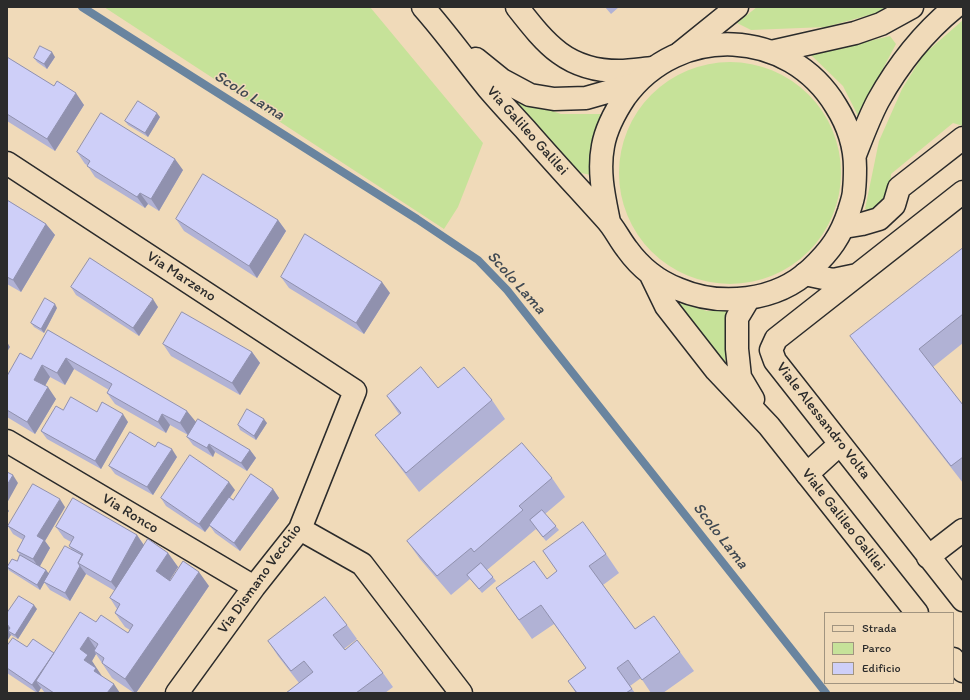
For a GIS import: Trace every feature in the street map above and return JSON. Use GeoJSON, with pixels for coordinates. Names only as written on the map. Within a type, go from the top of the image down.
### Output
{"type":"FeatureCollection","features":[{"type":"Feature","properties":{"kind":"street","name":"Via Galileo Galilei"},"geometry":{"type":"LineString","coordinates":[[424,7],[488,88],[609,222]]}},
{"type":"Feature","properties":{"kind":"street"},"geometry":{"type":"LineString","coordinates":[[517,7],[541,38],[556,52],[573,62],[595,70],[619,71],[653,68]]}},
{"type":"Feature","properties":{"kind":"street"},"geometry":{"type":"LineString","coordinates":[[680,53],[702,46],[725,44],[749,46],[771,52],[802,68],[828,91],[846,121],[855,154],[854,192],[844,227],[827,253],[805,274],[779,290],[749,298],[724,300],[700,297],[677,289],[651,275],[627,250],[609,222],[600,181],[603,146],[614,112],[635,84],[653,68],[680,53],[737,7]]}},
{"type":"Feature","properties":{"kind":"street"},"geometry":{"type":"LineString","coordinates":[[771,52],[855,33],[881,24],[912,7]]}},
{"type":"Feature","properties":{"kind":"street"},"geometry":{"type":"LineString","coordinates":[[855,154],[878,102],[897,70],[917,43],[939,20],[955,7]]}},
{"type":"Feature","properties":{"kind":"street","name":"Via Galileo Galilei"},"geometry":{"type":"LineString","coordinates":[[449,37],[502,80],[530,95],[554,99],[586,98],[635,84]]}},
{"type":"Feature","properties":{"kind":"street"},"geometry":{"type":"LineString","coordinates":[[844,227],[879,219],[894,204],[899,188],[963,138]]}},
{"type":"Feature","properties":{"kind":"street","name":"Via Marzeno"},"geometry":{"type":"LineString","coordinates":[[7,163],[355,391]]}},
{"type":"Feature","properties":{"kind":"street","name":"Viale Alessandro Volta"},"geometry":{"type":"LineString","coordinates":[[963,192],[776,338],[771,350],[775,361],[963,600]]}},
{"type":"Feature","properties":{"kind":"street"},"geometry":{"type":"LineString","coordinates":[[894,204],[901,209],[917,228]]}},
{"type":"Feature","properties":{"kind":"street"},"geometry":{"type":"LineString","coordinates":[[805,274],[833,280],[858,274]]}},
{"type":"Feature","properties":{"kind":"street"},"geometry":{"type":"LineString","coordinates":[[651,275],[666,306],[675,318],[716,370],[769,426]]}},
{"type":"Feature","properties":{"kind":"street"},"geometry":{"type":"LineString","coordinates":[[749,298],[737,318],[736,349],[740,376],[769,426]]}},
{"type":"Feature","properties":{"kind":"street","name":"Via Dismano Vecchio"},"geometry":{"type":"LineString","coordinates":[[177,693],[254,588],[300,529],[355,391]]}},
{"type":"Feature","properties":{"kind":"street","name":"Viale Galileo Galilei"},"geometry":{"type":"LineString","coordinates":[[769,426],[916,612]]}},
{"type":"Feature","properties":{"kind":"street","name":"Via Ronco"},"geometry":{"type":"LineString","coordinates":[[7,442],[254,588]]}},
{"type":"Feature","properties":{"kind":"street"},"geometry":{"type":"LineString","coordinates":[[807,474],[840,444]]}},
{"type":"Feature","properties":{"kind":"street"},"geometry":{"type":"LineString","coordinates":[[300,529],[362,564],[461,693]]}},
{"type":"Feature","properties":{"kind":"street"},"geometry":{"type":"LineString","coordinates":[[928,557],[963,530]]}},
{"type":"Feature","properties":{"kind":"street"},"geometry":{"type":"LineString","coordinates":[[954,659],[963,671]]}},
{"type":"Feature","properties":{"kind":"green space"},"geometry":{"type":"Polygon","coordinates":[[[104,7],[370,7],[483,143],[458,207],[444,229],[104,7]]]}},
{"type":"Feature","properties":{"kind":"green space"},"geometry":{"type":"Polygon","coordinates":[[[757,7],[894,7],[826,27],[751,30],[737,23],[757,7]]]}},
{"type":"Feature","properties":{"kind":"green space"},"geometry":{"type":"Polygon","coordinates":[[[963,20],[963,126],[953,123],[891,174],[890,190],[872,211],[865,209],[879,141],[902,89],[923,55],[963,20]]]}},
{"type":"Feature","properties":{"kind":"green space"},"geometry":{"type":"Polygon","coordinates":[[[890,36],[896,44],[858,116],[843,86],[811,55],[890,36]]]}},
{"type":"Feature","properties":{"kind":"green space"},"geometry":{"type":"Polygon","coordinates":[[[719,62],[741,62],[762,66],[773,70],[792,80],[809,94],[823,111],[833,130],[839,151],[841,173],[839,195],[833,216],[823,235],[809,252],[792,266],[762,280],[741,284],[719,284],[698,280],[677,271],[659,259],[644,244],[632,226],[623,205],[619,184],[619,162],[623,141],[632,120],[644,102],[659,87],[677,75],[698,66],[719,62]]]}},
{"type":"Feature","properties":{"kind":"green space"},"geometry":{"type":"Polygon","coordinates":[[[520,100],[561,114],[604,114],[592,140],[591,175],[581,173],[515,105],[520,100]]]}},
{"type":"Feature","properties":{"kind":"green space"},"geometry":{"type":"Polygon","coordinates":[[[676,302],[707,311],[729,310],[725,350],[726,368],[676,302]]]}},
{"type":"Feature","properties":{"kind":"building"},"geometry":{"type":"Polygon","coordinates":[[[40,46],[52,52],[44,64],[34,58],[40,46]]]}},
{"type":"Feature","properties":{"kind":"building"},"geometry":{"type":"Polygon","coordinates":[[[7,57],[54,86],[57,81],[76,93],[47,139],[7,114],[7,57]]]}},
{"type":"Feature","properties":{"kind":"building"},"geometry":{"type":"Polygon","coordinates":[[[138,101],[157,113],[145,133],[125,121],[138,101]]]}},
{"type":"Feature","properties":{"kind":"building"},"geometry":{"type":"Polygon","coordinates":[[[101,113],[175,159],[151,199],[140,193],[137,197],[87,166],[90,161],[77,152],[101,113]]]}},
{"type":"Feature","properties":{"kind":"building"},"geometry":{"type":"Polygon","coordinates":[[[203,174],[278,220],[249,266],[176,219],[203,174]]]}},
{"type":"Feature","properties":{"kind":"building"},"geometry":{"type":"Polygon","coordinates":[[[7,200],[46,224],[13,280],[7,277],[7,200]]]}},
{"type":"Feature","properties":{"kind":"building"},"geometry":{"type":"Polygon","coordinates":[[[305,234],[382,282],[356,323],[281,277],[305,234]]]}},
{"type":"Feature","properties":{"kind":"building"},"geometry":{"type":"Polygon","coordinates":[[[963,248],[963,314],[919,349],[963,405],[963,457],[951,466],[850,336],[963,248]]]}},
{"type":"Feature","properties":{"kind":"building"},"geometry":{"type":"Polygon","coordinates":[[[90,258],[153,299],[133,328],[71,287],[90,258]]]}},
{"type":"Feature","properties":{"kind":"building"},"geometry":{"type":"Polygon","coordinates":[[[45,298],[55,304],[41,329],[31,323],[45,298]]]}},
{"type":"Feature","properties":{"kind":"building"},"geometry":{"type":"Polygon","coordinates":[[[182,312],[252,352],[232,383],[163,344],[182,312]]]}},
{"type":"Feature","properties":{"kind":"building"},"geometry":{"type":"Polygon","coordinates":[[[48,330],[187,411],[180,423],[162,414],[158,422],[107,393],[112,384],[66,358],[57,373],[42,365],[34,380],[48,387],[27,422],[7,410],[7,376],[20,353],[31,359],[48,330]]]}},
{"type":"Feature","properties":{"kind":"building"},"geometry":{"type":"Polygon","coordinates":[[[421,367],[438,388],[464,367],[492,400],[406,473],[375,435],[401,413],[387,396],[421,367]]]}},
{"type":"Feature","properties":{"kind":"building"},"geometry":{"type":"Polygon","coordinates":[[[71,397],[97,412],[102,402],[123,414],[95,461],[41,431],[56,406],[63,410],[71,397]]]}},
{"type":"Feature","properties":{"kind":"building"},"geometry":{"type":"Polygon","coordinates":[[[247,409],[264,419],[254,436],[238,425],[247,409]]]}},
{"type":"Feature","properties":{"kind":"building"},"geometry":{"type":"Polygon","coordinates":[[[198,419],[250,450],[241,463],[209,444],[207,448],[187,437],[198,419]]]}},
{"type":"Feature","properties":{"kind":"building"},"geometry":{"type":"Polygon","coordinates":[[[130,432],[155,447],[158,442],[172,449],[147,487],[109,466],[130,432]]]}},
{"type":"Feature","properties":{"kind":"building"},"geometry":{"type":"Polygon","coordinates":[[[522,443],[552,478],[519,506],[523,510],[474,552],[471,548],[437,576],[407,541],[522,443]]]}},
{"type":"Feature","properties":{"kind":"building"},"geometry":{"type":"Polygon","coordinates":[[[190,455],[229,482],[199,524],[161,498],[190,455]]]}},
{"type":"Feature","properties":{"kind":"building"},"geometry":{"type":"Polygon","coordinates":[[[7,472],[13,475],[7,485],[7,472]]]}},
{"type":"Feature","properties":{"kind":"building"},"geometry":{"type":"Polygon","coordinates":[[[251,474],[273,489],[234,543],[209,525],[229,497],[233,500],[251,474]]]}},
{"type":"Feature","properties":{"kind":"building"},"geometry":{"type":"Polygon","coordinates":[[[33,484],[60,499],[37,536],[44,540],[33,559],[17,551],[25,536],[8,526],[33,484]]]}},
{"type":"Feature","properties":{"kind":"building"},"geometry":{"type":"Polygon","coordinates":[[[73,498],[137,535],[111,582],[78,563],[83,554],[69,546],[74,537],[56,527],[73,498]]]}},
{"type":"Feature","properties":{"kind":"building"},"geometry":{"type":"Polygon","coordinates":[[[542,510],[556,526],[543,537],[530,520],[542,510]]]}},
{"type":"Feature","properties":{"kind":"building"},"geometry":{"type":"Polygon","coordinates":[[[583,522],[606,554],[589,566],[635,629],[654,616],[680,652],[642,680],[628,660],[617,668],[632,689],[626,693],[577,693],[568,681],[586,668],[541,605],[519,620],[496,588],[534,561],[547,579],[557,571],[543,551],[583,522]]]}},
{"type":"Feature","properties":{"kind":"building"},"geometry":{"type":"Polygon","coordinates":[[[148,539],[168,553],[156,571],[170,581],[183,561],[199,572],[125,679],[102,663],[104,658],[94,651],[98,644],[88,637],[80,649],[88,655],[84,660],[96,668],[94,671],[114,684],[107,693],[54,693],[36,681],[80,612],[96,622],[101,615],[128,633],[133,625],[115,613],[120,604],[110,598],[148,539]]]}},
{"type":"Feature","properties":{"kind":"building"},"geometry":{"type":"Polygon","coordinates":[[[65,546],[82,555],[78,563],[80,566],[65,593],[44,582],[65,546]]]}},
{"type":"Feature","properties":{"kind":"building"},"geometry":{"type":"Polygon","coordinates":[[[20,555],[46,570],[37,585],[7,567],[12,559],[17,561],[20,555]]]}},
{"type":"Feature","properties":{"kind":"building"},"geometry":{"type":"Polygon","coordinates":[[[481,563],[493,577],[479,589],[467,575],[481,563]]]}},
{"type":"Feature","properties":{"kind":"building"},"geometry":{"type":"Polygon","coordinates":[[[19,596],[34,605],[15,635],[8,631],[10,628],[7,624],[7,613],[19,596]]]}},
{"type":"Feature","properties":{"kind":"building"},"geometry":{"type":"Polygon","coordinates":[[[325,597],[347,625],[333,635],[345,650],[357,640],[383,673],[356,693],[286,693],[313,672],[304,661],[291,671],[268,641],[325,597]]]}},
{"type":"Feature","properties":{"kind":"building"},"geometry":{"type":"Polygon","coordinates":[[[13,638],[27,647],[33,639],[54,653],[32,685],[7,668],[7,646],[13,638]]]}},
{"type":"Feature","properties":{"kind":"waterway","name":"Scolo Lama"},"geometry":{"type":"LineString","coordinates":[[82,7],[417,219],[478,260],[507,290],[826,693]]}}]}
